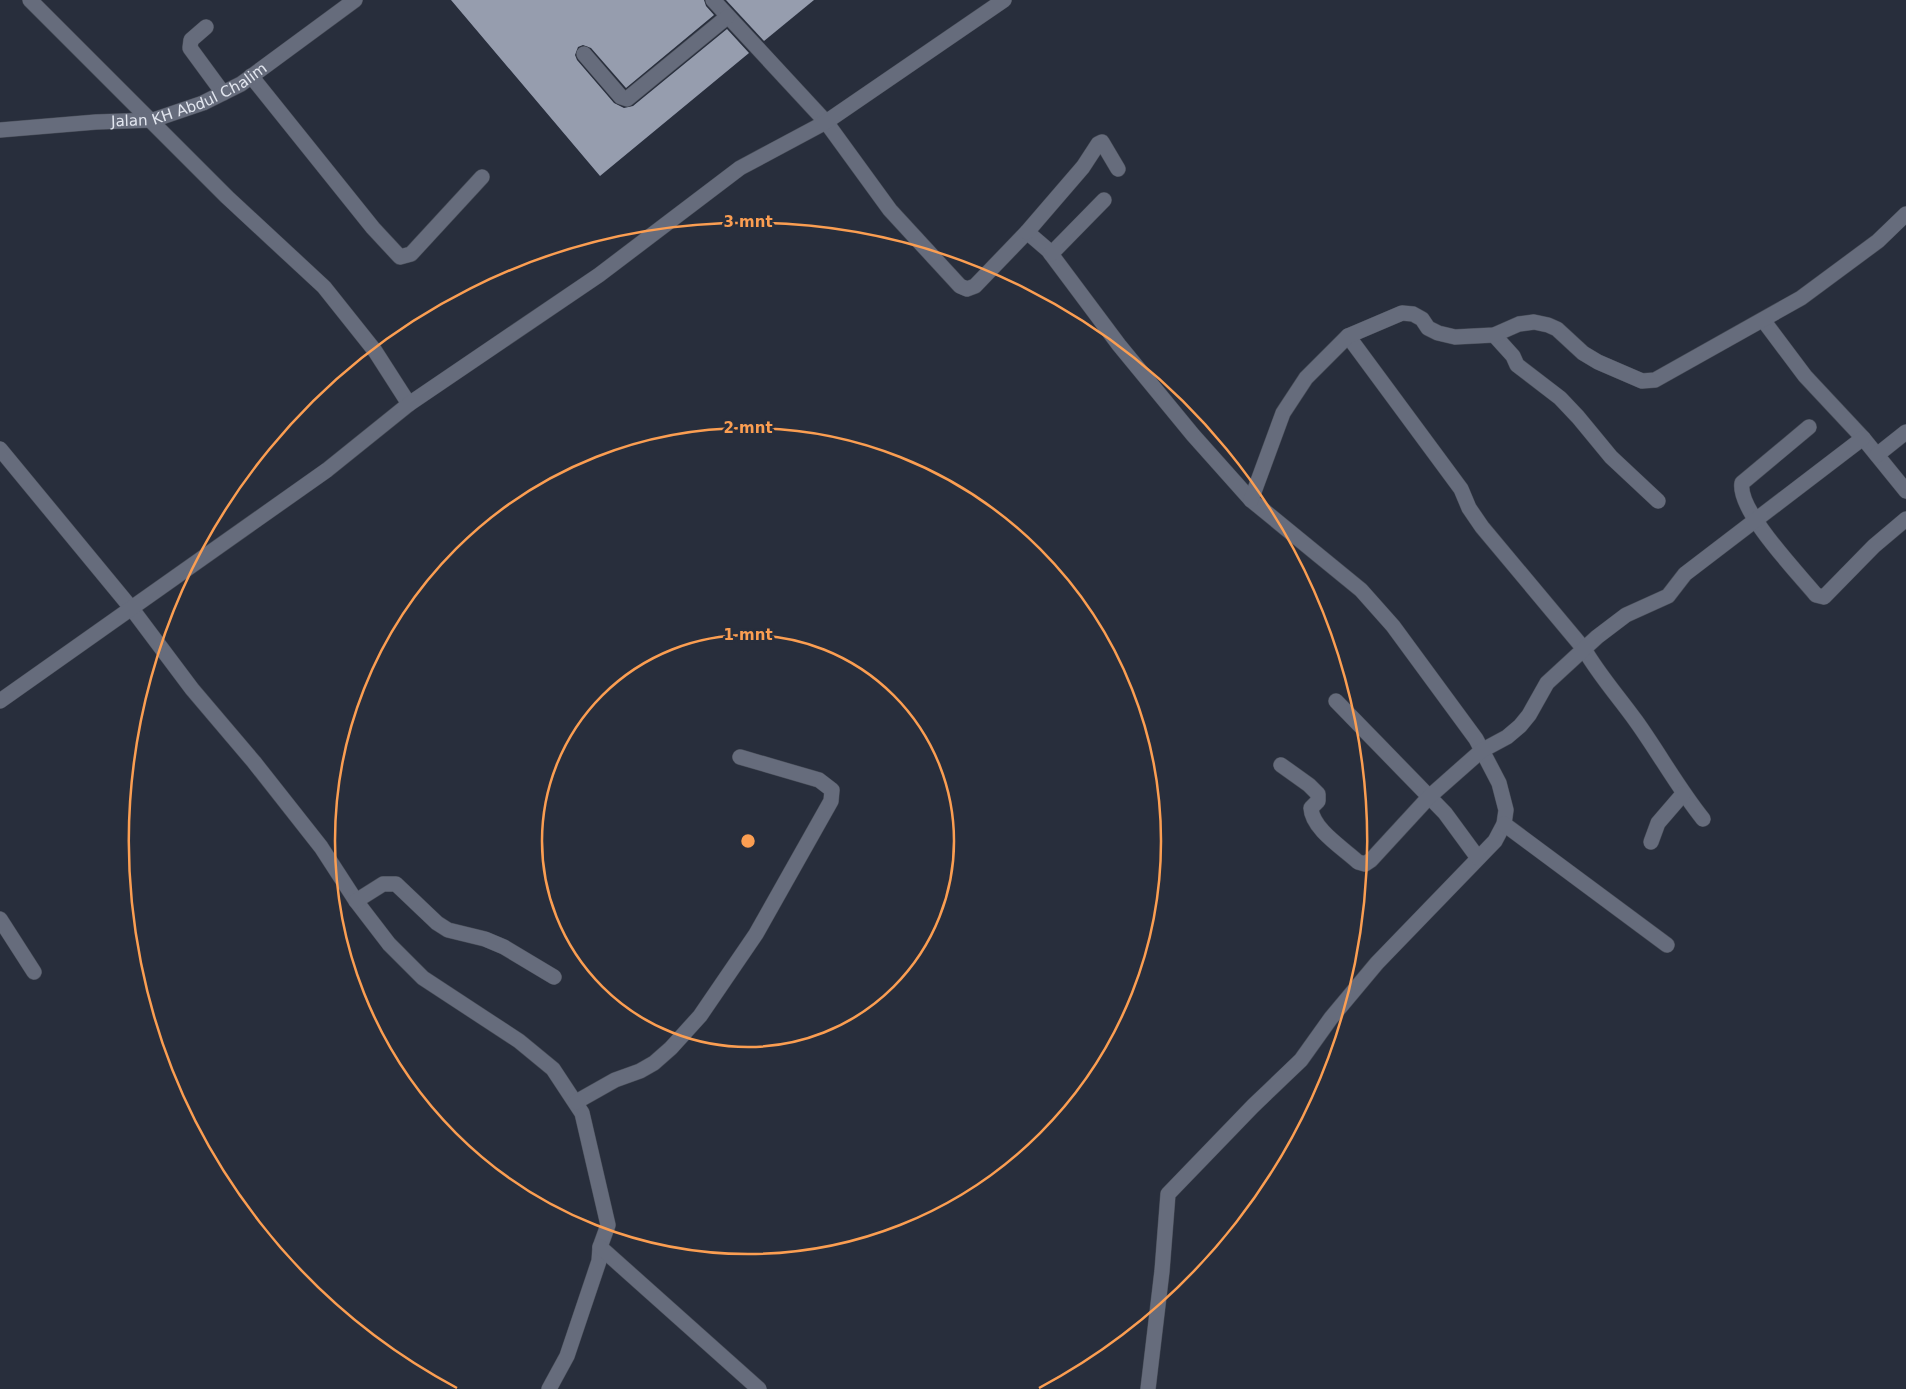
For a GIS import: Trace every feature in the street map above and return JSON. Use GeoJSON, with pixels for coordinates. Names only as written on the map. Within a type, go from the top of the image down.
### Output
{"type":"FeatureCollection","features":[{"type":"Feature","properties":{"kind":"street"},"geometry":{"type":"LineString","coordinates":[[30,0],[153,120],[227,197],[324,287],[375,351],[409,404]]}},
{"type":"Feature","properties":{"kind":"street","name":"Jalan KH Abdul Chalim"},"geometry":{"type":"LineString","coordinates":[[0,130],[96,122],[153,120],[203,103],[251,76],[354,0]]}},
{"type":"Feature","properties":{"kind":"street"},"geometry":{"type":"LineString","coordinates":[[713,0],[826,122],[890,210],[960,286],[968,289],[975,286],[1027,232],[1083,167],[1098,144],[1102,142],[1106,146],[1118,169]]}},
{"type":"Feature","properties":{"kind":"street"},"geometry":{"type":"LineString","coordinates":[[0,701],[328,470],[409,404],[599,275],[740,168],[826,122],[1004,0]]}},
{"type":"Feature","properties":{"kind":"street"},"geometry":{"type":"LineString","coordinates":[[584,54],[621,97],[626,99],[727,17]]}},
{"type":"Feature","properties":{"kind":"street"},"geometry":{"type":"LineString","coordinates":[[206,27],[191,40],[190,48],[223,93]]}},
{"type":"Feature","properties":{"kind":"street"},"geometry":{"type":"LineString","coordinates":[[251,76],[373,228],[400,257],[411,254],[482,177]]}},
{"type":"Feature","properties":{"kind":"street"},"geometry":{"type":"LineString","coordinates":[[1051,254],[1104,200]]}},
{"type":"Feature","properties":{"kind":"street"},"geometry":{"type":"LineString","coordinates":[[1251,500],[1283,413],[1306,378],[1348,336],[1402,313],[1413,314],[1422,319],[1428,328],[1438,333],[1455,337],[1494,335],[1519,324],[1534,322],[1557,329],[1583,353],[1598,362],[1635,379],[1656,380],[1801,298],[1878,240],[1906,214]]}},
{"type":"Feature","properties":{"kind":"street"},"geometry":{"type":"LineString","coordinates":[[1027,232],[1051,254],[1119,345],[1194,436],[1251,500],[1361,590],[1393,626],[1476,739],[1499,783],[1506,810],[1504,824],[1495,841],[1377,963],[1331,1018],[1301,1060],[1246,1112],[1168,1194],[1162,1271],[1148,1389]]}},
{"type":"Feature","properties":{"kind":"street"},"geometry":{"type":"LineString","coordinates":[[1762,320],[1805,376],[1878,455],[1906,491]]}},
{"type":"Feature","properties":{"kind":"street"},"geometry":{"type":"LineString","coordinates":[[1494,335],[1513,356],[1517,365],[1560,398],[1611,457],[1658,501]]}},
{"type":"Feature","properties":{"kind":"street"},"geometry":{"type":"LineString","coordinates":[[1348,336],[1461,489],[1469,508],[1482,527],[1584,649],[1596,670],[1636,721],[1683,794],[1703,819]]}},
{"type":"Feature","properties":{"kind":"street"},"geometry":{"type":"LineString","coordinates":[[1809,427],[1742,483],[1741,489],[1756,522],[1816,595],[1824,598],[1874,546],[1906,519]]}},
{"type":"Feature","properties":{"kind":"street"},"geometry":{"type":"LineString","coordinates":[[1878,455],[1906,432]]}},
{"type":"Feature","properties":{"kind":"street"},"geometry":{"type":"LineString","coordinates":[[1281,765],[1309,785],[1318,794],[1318,801],[1311,808],[1311,817],[1320,828],[1358,862],[1365,864],[1371,860],[1429,797],[1481,751],[1507,738],[1520,726],[1529,716],[1547,683],[1584,649],[1626,615],[1668,596],[1685,574],[1756,522],[1863,438]]}},
{"type":"Feature","properties":{"kind":"street"},"geometry":{"type":"LineString","coordinates":[[0,449],[132,609],[192,690],[254,762],[321,847],[356,901],[389,944],[423,978],[526,1047],[553,1069],[579,1107],[608,1225],[600,1246],[599,1261],[569,1349],[549,1389]]}},
{"type":"Feature","properties":{"kind":"street"},"geometry":{"type":"LineString","coordinates":[[1336,701],[1445,813],[1478,858]]}},
{"type":"Feature","properties":{"kind":"street"},"geometry":{"type":"LineString","coordinates":[[579,1107],[615,1080],[640,1071],[654,1063],[671,1048],[700,1016],[756,934],[831,801],[832,790],[819,780],[740,757]]}},
{"type":"Feature","properties":{"kind":"street"},"geometry":{"type":"LineString","coordinates":[[1651,842],[1658,823],[1683,794]]}},
{"type":"Feature","properties":{"kind":"street"},"geometry":{"type":"LineString","coordinates":[[1504,824],[1667,945]]}},
{"type":"Feature","properties":{"kind":"street"},"geometry":{"type":"LineString","coordinates":[[356,901],[383,884],[396,884],[443,926],[504,947],[554,977]]}},
{"type":"Feature","properties":{"kind":"street"},"geometry":{"type":"LineString","coordinates":[[0,919],[34,972]]}},
{"type":"Feature","properties":{"kind":"street"},"geometry":{"type":"LineString","coordinates":[[600,1246],[760,1389]]}},
{"type":"Feature","properties":{"kind":"building"},"geometry":{"type":"Polygon","coordinates":[[[451,0],[704,0],[706,6],[714,15],[626,88],[591,48],[583,45],[578,47],[575,55],[577,60],[614,103],[624,108],[633,106],[727,29],[749,53],[600,176],[451,0]]]}},
{"type":"Feature","properties":{"kind":"building"},"geometry":{"type":"Polygon","coordinates":[[[726,0],[814,0],[764,41],[726,0]]]}}]}
